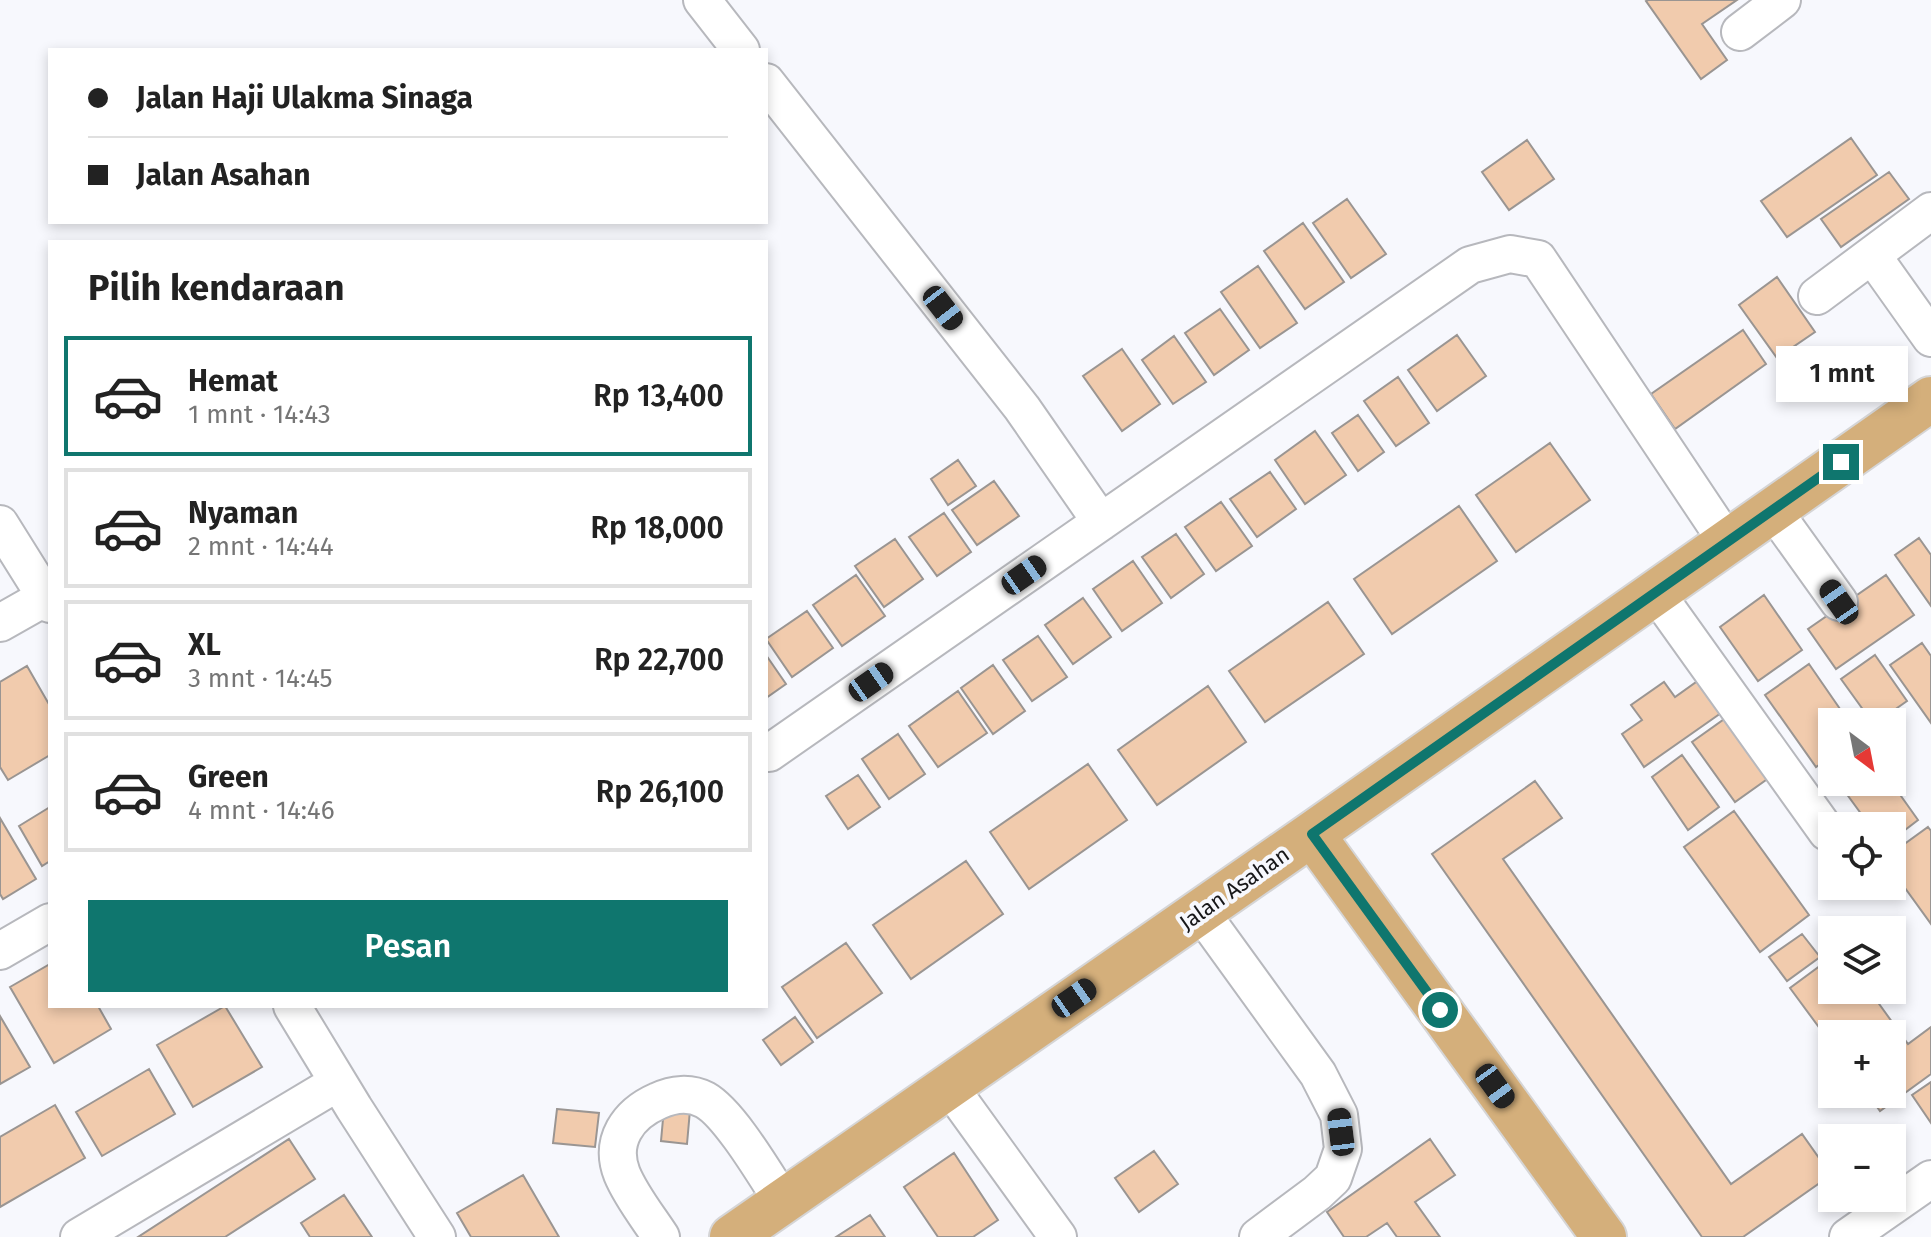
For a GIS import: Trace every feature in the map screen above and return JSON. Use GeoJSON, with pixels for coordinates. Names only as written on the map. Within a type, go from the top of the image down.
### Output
{"type":"FeatureCollection","features":[{"type":"Feature","properties":{"kind":"main road","name":"Jalan Asahan"},"geometry":{"type":"LineString","coordinates":[[732,1237],[1931,399]]}},
{"type":"Feature","properties":{"kind":"main road"},"geometry":{"type":"LineString","coordinates":[[1312,834],[1604,1237]]}},
{"type":"Feature","properties":{"kind":"street"},"geometry":{"type":"LineString","coordinates":[[702,0],[739,48]]}},
{"type":"Feature","properties":{"kind":"street"},"geometry":{"type":"LineString","coordinates":[[1740,32],[1782,0]]}},
{"type":"Feature","properties":{"kind":"street"},"geometry":{"type":"LineString","coordinates":[[768,85],[1022,408],[1101,522]]}},
{"type":"Feature","properties":{"kind":"street"},"geometry":{"type":"LineString","coordinates":[[1817,296],[1931,211]]}},
{"type":"Feature","properties":{"kind":"street"},"geometry":{"type":"LineString","coordinates":[[769,753],[1470,265],[1510,254],[1538,259],[1727,542]]}},
{"type":"Feature","properties":{"kind":"street"},"geometry":{"type":"LineString","coordinates":[[1872,255],[1931,338]]}},
{"type":"Feature","properties":{"kind":"street"},"geometry":{"type":"LineString","coordinates":[[1773,510],[1839,602]]}},
{"type":"Feature","properties":{"kind":"street"},"geometry":{"type":"LineString","coordinates":[[0,524],[48,601],[0,623]]}},
{"type":"Feature","properties":{"kind":"street"},"geometry":{"type":"LineString","coordinates":[[1656,593],[1818,819]]}},
{"type":"Feature","properties":{"kind":"street"},"geometry":{"type":"LineString","coordinates":[[1200,911],[1318,1074],[1339,1115],[1343,1149],[1333,1178],[1258,1237]]}},
{"type":"Feature","properties":{"kind":"street"},"geometry":{"type":"LineString","coordinates":[[0,951],[48,923]]}},
{"type":"Feature","properties":{"kind":"street"},"geometry":{"type":"LineString","coordinates":[[293,1008],[337,1083],[437,1237]]}},
{"type":"Feature","properties":{"kind":"street"},"geometry":{"type":"LineString","coordinates":[[79,1237],[337,1083]]}},
{"type":"Feature","properties":{"kind":"street"},"geometry":{"type":"LineString","coordinates":[[949,1086],[1058,1237]]}},
{"type":"Feature","properties":{"kind":"street"},"geometry":{"type":"LineString","coordinates":[[661,1237],[622,1173],[618,1157],[625,1126],[635,1114],[669,1096],[696,1096],[718,1110],[783,1202]]}},
{"type":"Feature","properties":{"kind":"street"},"geometry":{"type":"LineString","coordinates":[[1848,1237],[1931,1179]]}},
{"type":"Feature","properties":{"kind":"building"},"geometry":{"type":"Polygon","coordinates":[[[1648,0],[1737,0],[1702,24],[1727,60],[1701,79],[1648,0]]]}},
{"type":"Feature","properties":{"kind":"building"},"geometry":{"type":"Polygon","coordinates":[[[1851,138],[1877,175],[1787,237],[1761,201],[1851,138]]]}},
{"type":"Feature","properties":{"kind":"building"},"geometry":{"type":"Polygon","coordinates":[[[1527,140],[1554,179],[1509,210],[1482,172],[1527,140]]]}},
{"type":"Feature","properties":{"kind":"building"},"geometry":{"type":"Polygon","coordinates":[[[1889,172],[1909,199],[1841,247],[1821,219],[1889,172]]]}},
{"type":"Feature","properties":{"kind":"building"},"geometry":{"type":"Polygon","coordinates":[[[1347,199],[1386,254],[1351,278],[1313,223],[1347,199]]]}},
{"type":"Feature","properties":{"kind":"building"},"geometry":{"type":"Polygon","coordinates":[[[1303,223],[1344,282],[1305,309],[1264,251],[1303,223]]]}},
{"type":"Feature","properties":{"kind":"building"},"geometry":{"type":"Polygon","coordinates":[[[1258,266],[1297,323],[1260,348],[1221,292],[1258,266]]]}},
{"type":"Feature","properties":{"kind":"building"},"geometry":{"type":"Polygon","coordinates":[[[1777,277],[1815,332],[1777,358],[1739,305],[1777,277]]]}},
{"type":"Feature","properties":{"kind":"building"},"geometry":{"type":"Polygon","coordinates":[[[1220,309],[1249,350],[1214,375],[1185,333],[1220,309]]]}},
{"type":"Feature","properties":{"kind":"building"},"geometry":{"type":"Polygon","coordinates":[[[1743,330],[1766,364],[1675,429],[1651,394],[1743,330]]]}},
{"type":"Feature","properties":{"kind":"building"},"geometry":{"type":"Polygon","coordinates":[[[1457,335],[1486,376],[1437,411],[1408,370],[1457,335]]]}},
{"type":"Feature","properties":{"kind":"building"},"geometry":{"type":"Polygon","coordinates":[[[1174,336],[1206,382],[1173,404],[1142,360],[1174,336]]]}},
{"type":"Feature","properties":{"kind":"building"},"geometry":{"type":"Polygon","coordinates":[[[1122,349],[1160,404],[1122,431],[1083,376],[1122,349]]]}},
{"type":"Feature","properties":{"kind":"building"},"geometry":{"type":"Polygon","coordinates":[[[1398,377],[1429,423],[1396,446],[1364,401],[1398,377]]]}},
{"type":"Feature","properties":{"kind":"building"},"geometry":{"type":"Polygon","coordinates":[[[1358,415],[1384,452],[1358,471],[1332,433],[1358,415]]]}},
{"type":"Feature","properties":{"kind":"building"},"geometry":{"type":"Polygon","coordinates":[[[1315,431],[1346,475],[1305,504],[1275,460],[1315,431]]]}},
{"type":"Feature","properties":{"kind":"building"},"geometry":{"type":"Polygon","coordinates":[[[1550,443],[1590,500],[1516,552],[1476,495],[1550,443]]]}},
{"type":"Feature","properties":{"kind":"building"},"geometry":{"type":"Polygon","coordinates":[[[958,460],[976,486],[948,505],[931,479],[958,460]]]}},
{"type":"Feature","properties":{"kind":"building"},"geometry":{"type":"Polygon","coordinates":[[[1270,472],[1296,509],[1257,537],[1230,499],[1270,472]]]}},
{"type":"Feature","properties":{"kind":"building"},"geometry":{"type":"Polygon","coordinates":[[[994,481],[1019,516],[977,545],[952,510],[994,481]]]}},
{"type":"Feature","properties":{"kind":"building"},"geometry":{"type":"Polygon","coordinates":[[[1221,502],[1252,546],[1216,571],[1185,527],[1221,502]]]}},
{"type":"Feature","properties":{"kind":"building"},"geometry":{"type":"Polygon","coordinates":[[[1459,506],[1497,561],[1392,634],[1354,579],[1459,506]]]}},
{"type":"Feature","properties":{"kind":"building"},"geometry":{"type":"Polygon","coordinates":[[[944,513],[971,552],[937,576],[909,537],[944,513]]]}},
{"type":"Feature","properties":{"kind":"building"},"geometry":{"type":"Polygon","coordinates":[[[1176,534],[1204,574],[1171,598],[1142,557],[1176,534]]]}},
{"type":"Feature","properties":{"kind":"building"},"geometry":{"type":"Polygon","coordinates":[[[1919,538],[1931,555],[1931,606],[1895,555],[1919,538]]]}},
{"type":"Feature","properties":{"kind":"building"},"geometry":{"type":"Polygon","coordinates":[[[895,539],[923,579],[884,607],[855,566],[895,539]]]}},
{"type":"Feature","properties":{"kind":"building"},"geometry":{"type":"Polygon","coordinates":[[[1133,561],[1162,603],[1122,631],[1093,589],[1133,561]]]}},
{"type":"Feature","properties":{"kind":"building"},"geometry":{"type":"Polygon","coordinates":[[[856,575],[885,616],[842,646],[813,605],[856,575]]]}},
{"type":"Feature","properties":{"kind":"building"},"geometry":{"type":"Polygon","coordinates":[[[1886,575],[1914,615],[1836,669],[1808,629],[1886,575]]]}},
{"type":"Feature","properties":{"kind":"building"},"geometry":{"type":"Polygon","coordinates":[[[1764,595],[1802,650],[1758,681],[1720,627],[1764,595]]]}},
{"type":"Feature","properties":{"kind":"building"},"geometry":{"type":"Polygon","coordinates":[[[1083,598],[1111,637],[1073,664],[1045,625],[1083,598]]]}},
{"type":"Feature","properties":{"kind":"building"},"geometry":{"type":"Polygon","coordinates":[[[1328,602],[1364,654],[1265,722],[1229,671],[1328,602]]]}},
{"type":"Feature","properties":{"kind":"building"},"geometry":{"type":"Polygon","coordinates":[[[807,611],[833,648],[792,677],[768,638],[807,611]]]}},
{"type":"Feature","properties":{"kind":"building"},"geometry":{"type":"Polygon","coordinates":[[[1038,636],[1067,677],[1032,701],[1003,660],[1038,636]]]}},
{"type":"Feature","properties":{"kind":"building"},"geometry":{"type":"Polygon","coordinates":[[[1922,643],[1931,656],[1931,723],[1890,665],[1922,643]]]}},
{"type":"Feature","properties":{"kind":"building"},"geometry":{"type":"Polygon","coordinates":[[[1875,655],[1907,701],[1897,708],[1862,708],[1841,679],[1875,655]]]}},
{"type":"Feature","properties":{"kind":"building"},"geometry":{"type":"Polygon","coordinates":[[[768,658],[786,684],[768,697],[768,658]]]}},
{"type":"Feature","properties":{"kind":"building"},"geometry":{"type":"Polygon","coordinates":[[[1809,664],[1839,708],[1818,708],[1818,766],[1816,767],[1765,695],[1809,664]]]}},
{"type":"Feature","properties":{"kind":"building"},"geometry":{"type":"Polygon","coordinates":[[[993,665],[1025,711],[993,734],[961,688],[993,665]]]}},
{"type":"Feature","properties":{"kind":"building"},"geometry":{"type":"Polygon","coordinates":[[[27,666],[48,703],[48,756],[8,780],[0,767],[0,682],[27,666]]]}},
{"type":"Feature","properties":{"kind":"building"},"geometry":{"type":"Polygon","coordinates":[[[1699,680],[1721,713],[1644,767],[1622,734],[1642,720],[1631,705],[1664,682],[1675,697],[1699,680]]]}},
{"type":"Feature","properties":{"kind":"building"},"geometry":{"type":"Polygon","coordinates":[[[1208,686],[1246,742],[1157,805],[1118,750],[1208,686]]]}},
{"type":"Feature","properties":{"kind":"building"},"geometry":{"type":"Polygon","coordinates":[[[958,691],[987,733],[938,767],[909,726],[958,691]]]}},
{"type":"Feature","properties":{"kind":"building"},"geometry":{"type":"Polygon","coordinates":[[[1730,715],[1773,775],[1735,802],[1692,742],[1730,715]]]}},
{"type":"Feature","properties":{"kind":"building"},"geometry":{"type":"Polygon","coordinates":[[[898,734],[925,774],[889,799],[862,759],[898,734]]]}},
{"type":"Feature","properties":{"kind":"building"},"geometry":{"type":"Polygon","coordinates":[[[1682,755],[1719,807],[1688,830],[1652,777],[1682,755]]]}},
{"type":"Feature","properties":{"kind":"building"},"geometry":{"type":"Polygon","coordinates":[[[1088,764],[1127,820],[1029,889],[990,832],[1088,764]]]}},
{"type":"Feature","properties":{"kind":"building"},"geometry":{"type":"Polygon","coordinates":[[[858,775],[880,807],[848,829],[826,796],[858,775]]]}},
{"type":"Feature","properties":{"kind":"building"},"geometry":{"type":"Polygon","coordinates":[[[1535,781],[1562,818],[1503,859],[1731,1184],[1802,1134],[1818,1157],[1818,1184],[1743,1237],[1702,1237],[1432,854],[1535,781]]]}},
{"type":"Feature","properties":{"kind":"building"},"geometry":{"type":"Polygon","coordinates":[[[1848,796],[1901,796],[1918,820],[1906,829],[1906,812],[1860,812],[1848,796]]]}},
{"type":"Feature","properties":{"kind":"building"},"geometry":{"type":"Polygon","coordinates":[[[48,808],[48,862],[42,866],[19,826],[48,808]]]}},
{"type":"Feature","properties":{"kind":"building"},"geometry":{"type":"Polygon","coordinates":[[[1734,811],[1809,915],[1760,952],[1684,847],[1734,811]]]}},
{"type":"Feature","properties":{"kind":"building"},"geometry":{"type":"Polygon","coordinates":[[[0,818],[36,879],[3,899],[0,894],[0,818]]]}},
{"type":"Feature","properties":{"kind":"building"},"geometry":{"type":"Polygon","coordinates":[[[1928,827],[1931,831],[1931,924],[1906,889],[1906,843],[1928,827]]]}},
{"type":"Feature","properties":{"kind":"building"},"geometry":{"type":"Polygon","coordinates":[[[966,861],[1003,914],[911,979],[873,925],[966,861]]]}},
{"type":"Feature","properties":{"kind":"building"},"geometry":{"type":"Polygon","coordinates":[[[1802,934],[1818,954],[1818,958],[1787,981],[1769,957],[1802,934]]]}},
{"type":"Feature","properties":{"kind":"building"},"geometry":{"type":"Polygon","coordinates":[[[846,943],[882,993],[817,1038],[782,987],[846,943]]]}},
{"type":"Feature","properties":{"kind":"building"},"geometry":{"type":"Polygon","coordinates":[[[48,965],[48,1008],[99,1008],[111,1029],[54,1063],[10,987],[48,965]]]}},
{"type":"Feature","properties":{"kind":"building"},"geometry":{"type":"Polygon","coordinates":[[[1818,967],[1818,1004],[1879,1004],[1891,1020],[1818,1020],[1818,1026],[1790,988],[1818,967]]]}},
{"type":"Feature","properties":{"kind":"building"},"geometry":{"type":"Polygon","coordinates":[[[226,1008],[262,1067],[193,1107],[157,1045],[226,1008]]]}},
{"type":"Feature","properties":{"kind":"building"},"geometry":{"type":"Polygon","coordinates":[[[0,1016],[30,1067],[0,1084],[0,1016]]]}},
{"type":"Feature","properties":{"kind":"building"},"geometry":{"type":"Polygon","coordinates":[[[795,1017],[813,1042],[781,1065],[763,1040],[795,1017]]]}},
{"type":"Feature","properties":{"kind":"building"},"geometry":{"type":"Polygon","coordinates":[[[1931,1027],[1931,1074],[1906,1092],[1906,1041],[1908,1044],[1931,1027]]]}},
{"type":"Feature","properties":{"kind":"building"},"geometry":{"type":"Polygon","coordinates":[[[149,1069],[175,1114],[102,1156],[76,1112],[149,1069]]]}},
{"type":"Feature","properties":{"kind":"building"},"geometry":{"type":"Polygon","coordinates":[[[1931,1082],[1931,1123],[1912,1095],[1931,1082]]]}},
{"type":"Feature","properties":{"kind":"building"},"geometry":{"type":"Polygon","coordinates":[[[55,1105],[85,1158],[0,1207],[0,1137],[55,1105]]]}},
{"type":"Feature","properties":{"kind":"building"},"geometry":{"type":"Polygon","coordinates":[[[664,1108],[690,1110],[687,1144],[661,1141],[664,1108]]]}},
{"type":"Feature","properties":{"kind":"building"},"geometry":{"type":"Polygon","coordinates":[[[557,1109],[599,1113],[595,1147],[553,1143],[557,1109]]]}},
{"type":"Feature","properties":{"kind":"building"},"geometry":{"type":"Polygon","coordinates":[[[289,1139],[315,1179],[225,1237],[138,1237],[289,1139]]]}},
{"type":"Feature","properties":{"kind":"building"},"geometry":{"type":"Polygon","coordinates":[[[1430,1139],[1455,1175],[1415,1202],[1440,1237],[1397,1237],[1387,1223],[1366,1237],[1344,1237],[1327,1212],[1430,1139]]]}},
{"type":"Feature","properties":{"kind":"building"},"geometry":{"type":"Polygon","coordinates":[[[1154,1151],[1178,1184],[1139,1212],[1115,1178],[1154,1151]]]}},
{"type":"Feature","properties":{"kind":"building"},"geometry":{"type":"Polygon","coordinates":[[[954,1153],[998,1220],[973,1237],[938,1237],[904,1187],[954,1153]]]}},
{"type":"Feature","properties":{"kind":"building"},"geometry":{"type":"Polygon","coordinates":[[[523,1175],[559,1237],[471,1237],[457,1213],[523,1175]]]}},
{"type":"Feature","properties":{"kind":"building"},"geometry":{"type":"Polygon","coordinates":[[[344,1195],[372,1237],[310,1237],[301,1223],[344,1195]]]}},
{"type":"Feature","properties":{"kind":"building"},"geometry":{"type":"Polygon","coordinates":[[[870,1215],[885,1237],[836,1237],[870,1215]]]}},
{"type":"Feature","properties":{"kind":"route"},"geometry":{"type":"LineString","coordinates":[[1440,1010],[1312,834],[1841,462]]}}]}
